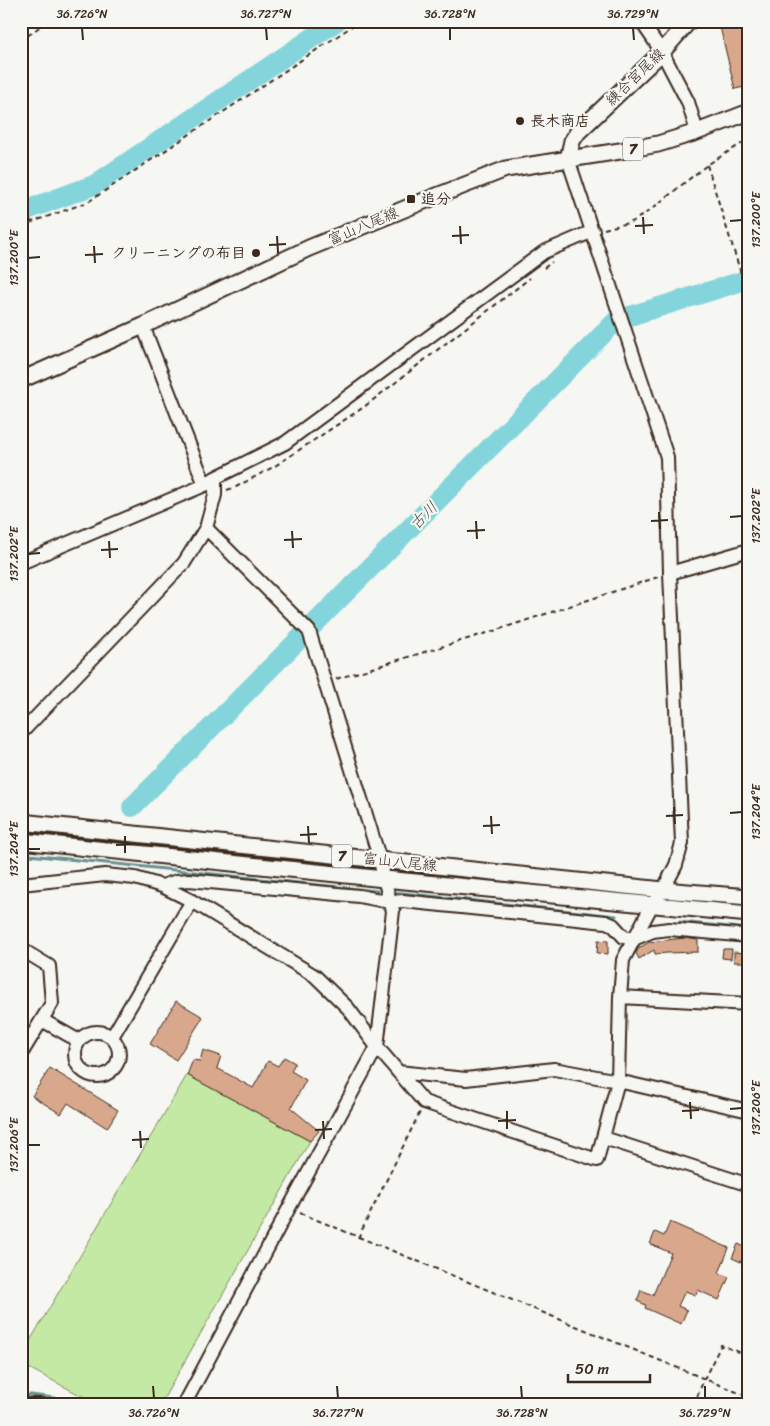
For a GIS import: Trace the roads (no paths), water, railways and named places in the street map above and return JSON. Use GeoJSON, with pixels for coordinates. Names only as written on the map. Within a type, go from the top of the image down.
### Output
{"type":"FeatureCollection","features":[{"type":"Feature","properties":{"kind":"main road","name":"練合宮尾線"},"geometry":{"type":"LineString","coordinates":[[568,159],[572,141],[578,132],[662,52],[689,21]]}},
{"type":"Feature","properties":{"kind":"main road","name":"富山八尾線"},"geometry":{"type":"LineString","coordinates":[[21,380],[143,326],[310,248],[506,169],[658,144],[697,132],[749,112]]}},
{"type":"Feature","properties":{"kind":"main road","name":"富山八尾線"},"geometry":{"type":"LineString","coordinates":[[21,822],[663,890],[749,897]]}},
{"type":"Feature","properties":{"kind":"main road","name":"富山八尾線"},"geometry":{"type":"LineString","coordinates":[[21,841],[384,879],[749,914]]}},
{"type":"Feature","properties":{"kind":"street"},"geometry":{"type":"LineString","coordinates":[[641,21],[662,52],[688,102],[697,132]]}},
{"type":"Feature","properties":{"kind":"street"},"geometry":{"type":"LineString","coordinates":[[21,884],[105,875],[135,878],[162,886],[192,901],[315,976],[348,1008],[377,1047],[424,1102],[597,1160],[618,1081],[623,960],[652,905],[663,890],[676,866],[682,842],[670,573],[667,457],[568,159]]}},
{"type":"Feature","properties":{"kind":"street"},"geometry":{"type":"LineString","coordinates":[[21,563],[210,482],[285,443],[544,252],[593,231]]}},
{"type":"Feature","properties":{"kind":"street"},"geometry":{"type":"LineString","coordinates":[[21,733],[184,563],[206,528],[215,495],[143,326]]}},
{"type":"Feature","properties":{"kind":"street"},"geometry":{"type":"LineString","coordinates":[[184,1405],[377,1047],[393,911],[380,860],[309,631],[206,528]]}},
{"type":"Feature","properties":{"kind":"street"},"geometry":{"type":"LineString","coordinates":[[670,573],[749,550]]}},
{"type":"Feature","properties":{"kind":"street"},"geometry":{"type":"LineString","coordinates":[[162,886],[176,881],[189,880],[359,896],[390,902],[403,901],[606,922],[613,925],[624,937],[634,939],[653,931],[669,929],[749,936]]}},
{"type":"Feature","properties":{"kind":"street"},"geometry":{"type":"LineString","coordinates":[[112,1037],[192,901]]}},
{"type":"Feature","properties":{"kind":"street"},"geometry":{"type":"LineString","coordinates":[[21,949],[49,966],[52,1003],[21,1054]]}},
{"type":"Feature","properties":{"kind":"street"},"geometry":{"type":"LineString","coordinates":[[620,997],[749,1004]]}},
{"type":"Feature","properties":{"kind":"street"},"geometry":{"type":"LineString","coordinates":[[42,1020],[79,1041]]}},
{"type":"Feature","properties":{"kind":"street"},"geometry":{"type":"LineString","coordinates":[[91,1032],[105,1033],[112,1037],[119,1050],[117,1065],[113,1071],[99,1077],[85,1073],[79,1068],[75,1055],[79,1041],[91,1032]]}},
{"type":"Feature","properties":{"kind":"street"},"geometry":{"type":"LineString","coordinates":[[398,1072],[466,1079],[554,1069],[618,1081],[749,1111]]}},
{"type":"Feature","properties":{"kind":"street"},"geometry":{"type":"LineString","coordinates":[[604,1138],[749,1185]]}},
{"type":"Feature","properties":{"kind":"street"},"geometry":{"type":"LineString","coordinates":[[21,1404],[41,1405]]}},
{"type":"Feature","properties":{"kind":"waterway"},"geometry":{"type":"LineString","coordinates":[[21,212],[94,185],[337,21]]}},
{"type":"Feature","properties":{"kind":"waterway","name":"古川"},"geometry":{"type":"LineString","coordinates":[[132,807],[617,320],[749,279]]}},
{"type":"Feature","properties":{"kind":"waterway"},"geometry":{"type":"LineString","coordinates":[[21,857],[29,855],[377,891]]}},
{"type":"Feature","properties":{"kind":"waterway"},"geometry":{"type":"LineString","coordinates":[[393,892],[616,916]]}},
{"type":"Feature","properties":{"kind":"waterway"},"geometry":{"type":"LineString","coordinates":[[680,922],[749,929]]}},
{"type":"Feature","properties":{"kind":"waterway"},"geometry":{"type":"LineString","coordinates":[[21,1396],[31,1395],[61,1399],[71,1405]]}},
{"type":"Feature","properties":{"kind":"place","name":"長木商店"},"geometry":{"type":"Point","coordinates":[520,121]}},
{"type":"Feature","properties":{"kind":"place","name":"追分"},"geometry":{"type":"Point","coordinates":[411,199]}},
{"type":"Feature","properties":{"kind":"place","name":"クリーニングの布目"},"geometry":{"type":"Point","coordinates":[256,253]}}]}
